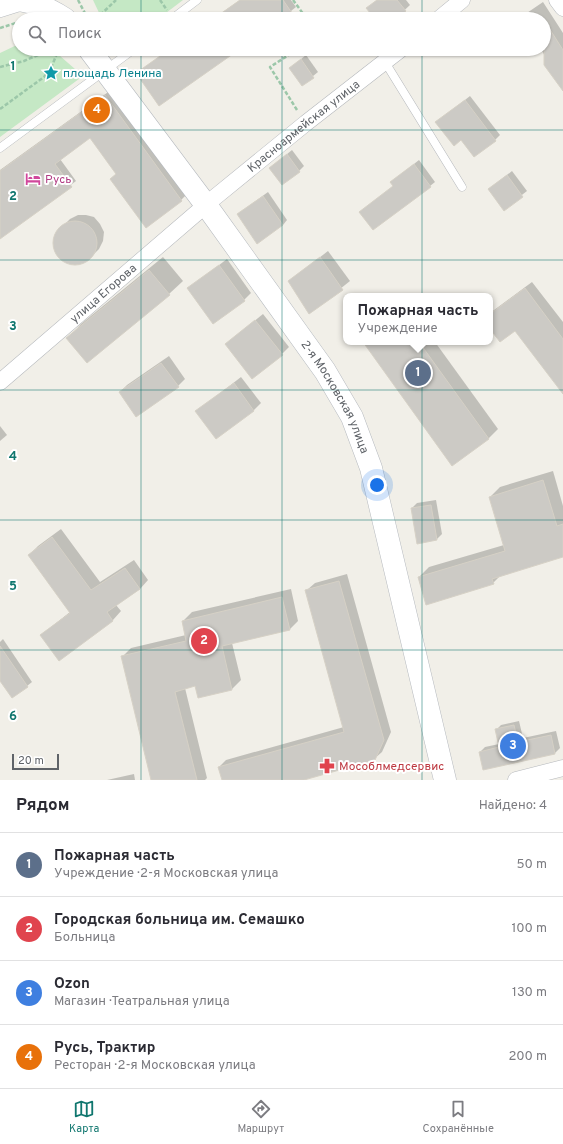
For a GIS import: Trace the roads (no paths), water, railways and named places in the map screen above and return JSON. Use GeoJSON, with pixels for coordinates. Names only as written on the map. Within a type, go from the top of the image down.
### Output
{"type":"FeatureCollection","features":[{"type":"Feature","properties":{"kind":"street"},"geometry":{"type":"LineString","coordinates":[[0,6],[19,0],[38,4],[56,12]]}},
{"type":"Feature","properties":{"kind":"street"},"geometry":{"type":"LineString","coordinates":[[62,0],[65,12]]}},
{"type":"Feature","properties":{"kind":"street"},"geometry":{"type":"LineString","coordinates":[[447,12],[462,0]]}},
{"type":"Feature","properties":{"kind":"street"},"geometry":{"type":"LineString","coordinates":[[557,0],[563,8]]}},
{"type":"Feature","properties":{"kind":"street","name":"2-я Московская улица"},"geometry":{"type":"LineString","coordinates":[[94,56],[206,204],[325,371],[352,417],[371,468],[445,780]]}},
{"type":"Feature","properties":{"kind":"street","name":"Красноармейская улица"},"geometry":{"type":"LineString","coordinates":[[206,204],[306,123],[392,56]]}},
{"type":"Feature","properties":{"kind":"street","name":"улица Егорова"},"geometry":{"type":"LineString","coordinates":[[0,382],[206,204]]}},
{"type":"Feature","properties":{"kind":"street"},"geometry":{"type":"LineString","coordinates":[[516,780],[563,768]]}},
{"type":"Feature","properties":{"kind":"lane"},"geometry":{"type":"LineString","coordinates":[[181,12],[197,0]]}},
{"type":"Feature","properties":{"kind":"lane"},"geometry":{"type":"LineString","coordinates":[[0,148],[124,56]]}},
{"type":"Feature","properties":{"kind":"lane"},"geometry":{"type":"LineString","coordinates":[[385,62],[462,187]]}},
{"type":"Feature","properties":{"kind":"place","name":"площадь Ленина"},"geometry":{"type":"Point","coordinates":[51,73]}},
{"type":"Feature","properties":{"kind":"place","name":"Русь, Трактир"},"geometry":{"type":"Point","coordinates":[97,110]}},
{"type":"Feature","properties":{"kind":"place","name":"Русь"},"geometry":{"type":"Point","coordinates":[33,179]}},
{"type":"Feature","properties":{"kind":"place","name":"Пожарная часть"},"geometry":{"type":"Point","coordinates":[418,373]}},
{"type":"Feature","properties":{"kind":"place","name":"Городская больница им. Семашко"},"geometry":{"type":"Point","coordinates":[204,641]}},
{"type":"Feature","properties":{"kind":"place","name":"Ozon"},"geometry":{"type":"Point","coordinates":[513,746]}},
{"type":"Feature","properties":{"kind":"place","name":"Мособлмедсервис"},"geometry":{"type":"Point","coordinates":[327,766]}}]}
